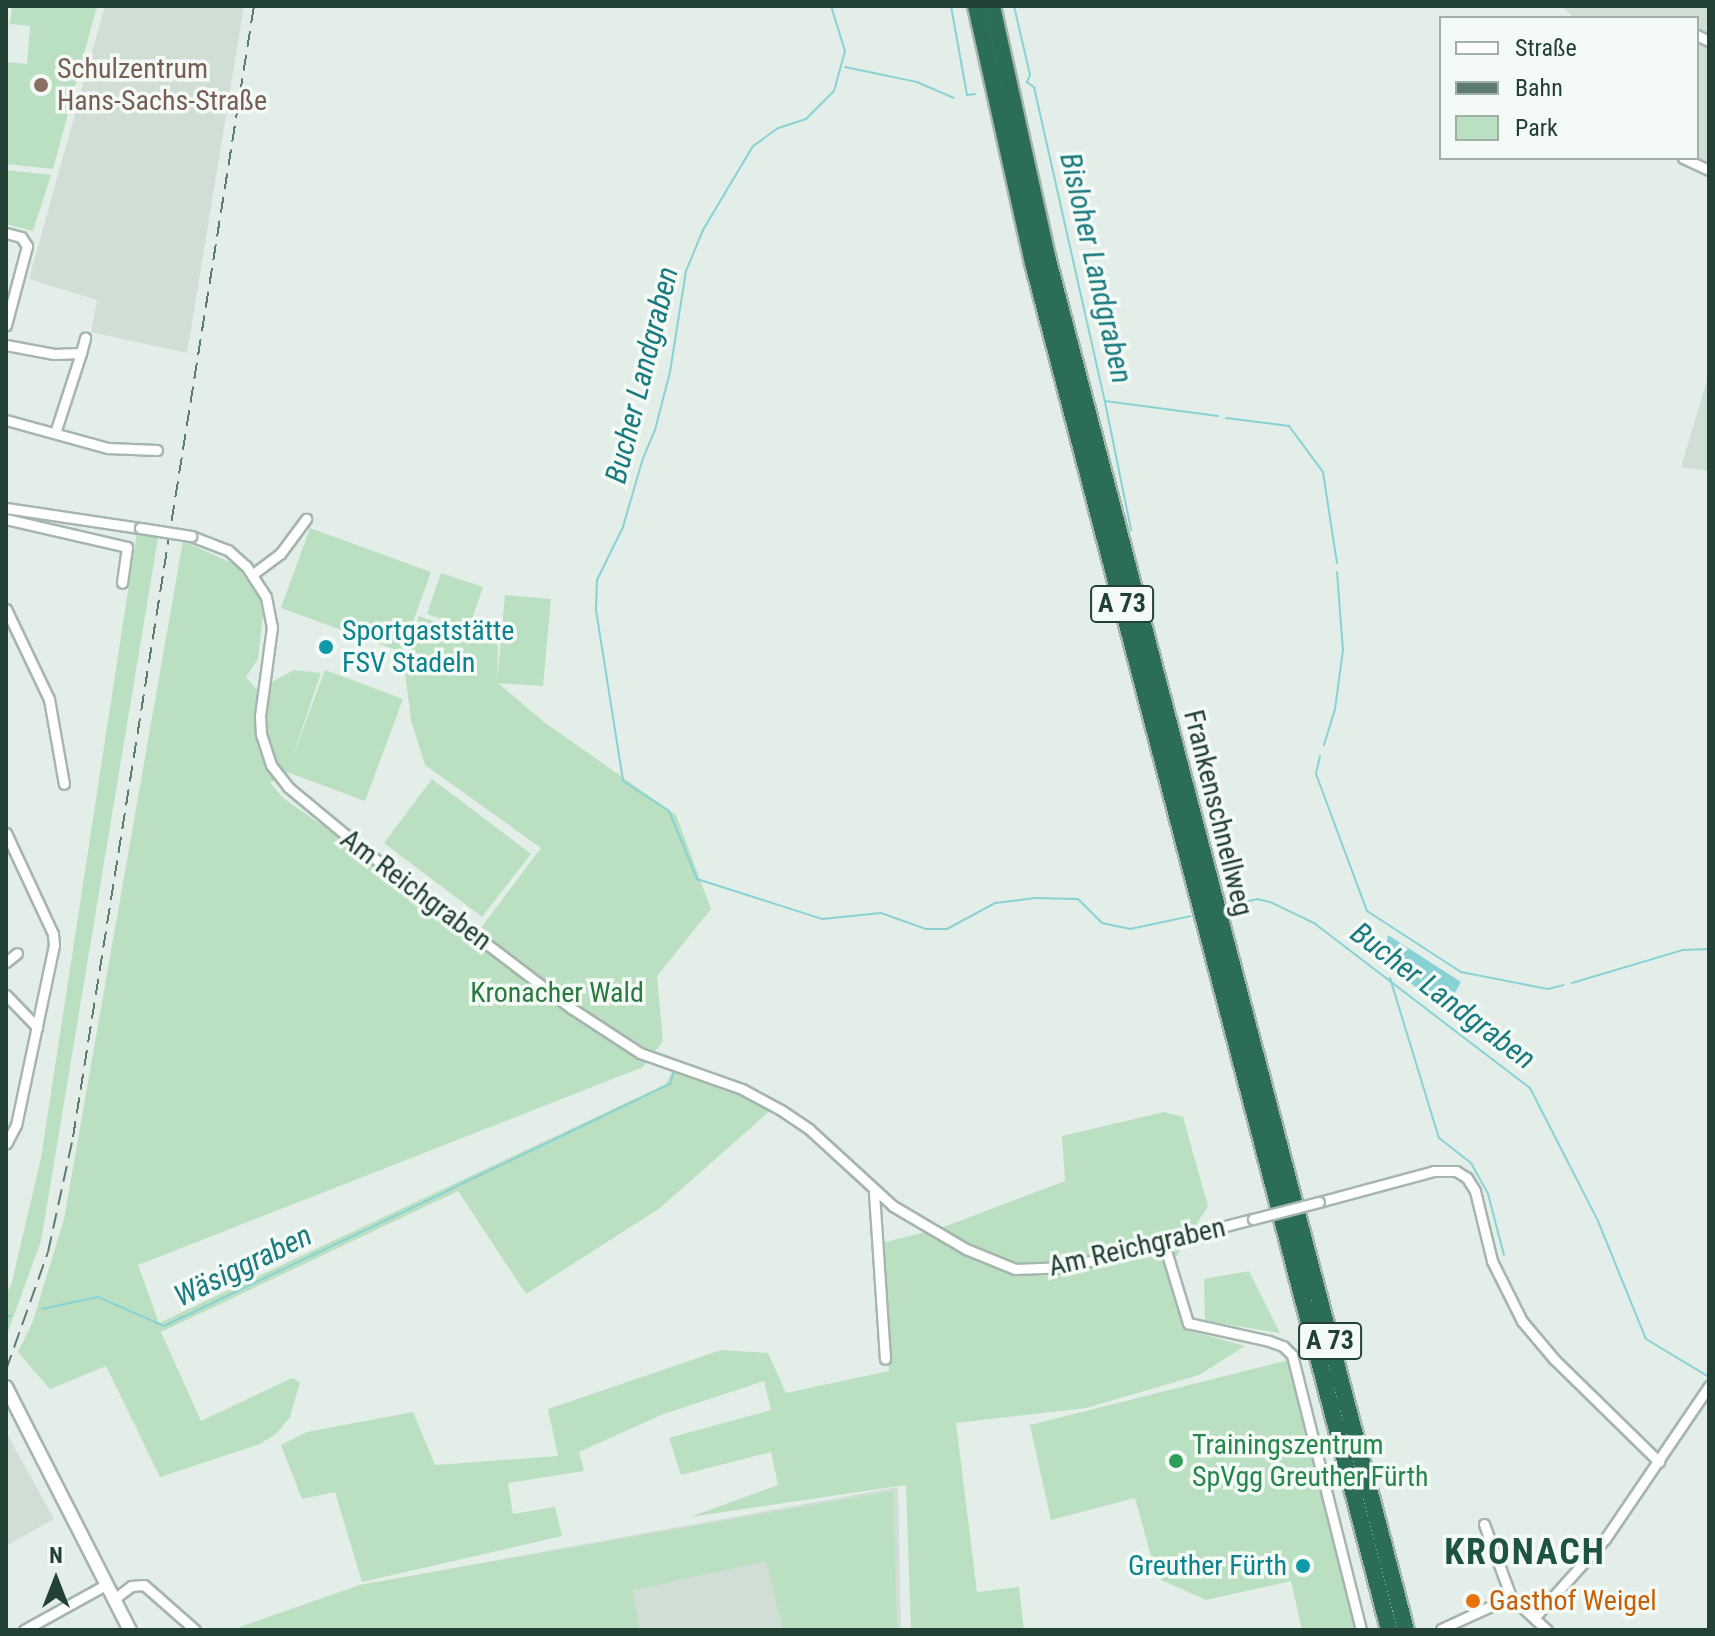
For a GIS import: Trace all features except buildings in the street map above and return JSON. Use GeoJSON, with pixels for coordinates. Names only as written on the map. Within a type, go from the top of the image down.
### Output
{"type":"FeatureCollection","features":[{"type":"Feature","properties":{"kind":"highway","name":"Frankenschnellweg"},"geometry":{"type":"LineString","coordinates":[[976,6],[1033,263],[1389,1630]]}},
{"type":"Feature","properties":{"kind":"highway","name":"Frankenschnellweg"},"geometry":{"type":"LineString","coordinates":[[992,6],[1048,260],[1406,1630]]}},
{"type":"Feature","properties":{"kind":"main road"},"geometry":{"type":"LineString","coordinates":[[6,1387],[130,1630]]}},
{"type":"Feature","properties":{"kind":"street"},"geometry":{"type":"LineString","coordinates":[[1687,160],[1709,170]]}},
{"type":"Feature","properties":{"kind":"street"},"geometry":{"type":"LineString","coordinates":[[6,233],[21,237],[27,246],[6,325]]}},
{"type":"Feature","properties":{"kind":"street"},"geometry":{"type":"LineString","coordinates":[[55,433],[85,338]]}},
{"type":"Feature","properties":{"kind":"street"},"geometry":{"type":"LineString","coordinates":[[6,345],[54,354],[81,353]]}},
{"type":"Feature","properties":{"kind":"street"},"geometry":{"type":"LineString","coordinates":[[6,420],[108,448],[157,450]]}},
{"type":"Feature","properties":{"kind":"street"},"geometry":{"type":"LineString","coordinates":[[6,508],[191,536],[228,550],[253,574],[280,554],[306,519]]}},
{"type":"Feature","properties":{"kind":"street"},"geometry":{"type":"LineString","coordinates":[[6,519],[127,547],[122,583]]}},
{"type":"Feature","properties":{"kind":"street","name":"Am Reichgraben"},"geometry":{"type":"LineString","coordinates":[[253,574],[266,597],[271,616],[260,716],[271,765],[305,805],[571,1008],[640,1053],[742,1089],[781,1110],[809,1129],[874,1193],[966,1249],[1015,1269],[1049,1271],[1164,1244],[1434,1171],[1456,1171],[1467,1178],[1475,1191],[1492,1261],[1522,1321],[1554,1359],[1659,1462]]}},
{"type":"Feature","properties":{"kind":"street"},"geometry":{"type":"LineString","coordinates":[[6,609],[49,699],[64,784]]}},
{"type":"Feature","properties":{"kind":"street"},"geometry":{"type":"LineString","coordinates":[[6,833],[53,934],[54,945],[16,1125],[6,1144]]}},
{"type":"Feature","properties":{"kind":"street"},"geometry":{"type":"LineString","coordinates":[[6,861],[17,857]]}},
{"type":"Feature","properties":{"kind":"street"},"geometry":{"type":"LineString","coordinates":[[6,962],[17,953]]}},
{"type":"Feature","properties":{"kind":"street"},"geometry":{"type":"LineString","coordinates":[[6,995],[37,1027]]}},
{"type":"Feature","properties":{"kind":"street"},"geometry":{"type":"LineString","coordinates":[[874,1193],[885,1359]]}},
{"type":"Feature","properties":{"kind":"street"},"geometry":{"type":"LineString","coordinates":[[1164,1244],[1188,1323],[1269,1341],[1283,1346],[1292,1355],[1361,1630]]}},
{"type":"Feature","properties":{"kind":"street"},"geometry":{"type":"LineString","coordinates":[[1534,1618],[1605,1539],[1709,1386]]}},
{"type":"Feature","properties":{"kind":"street"},"geometry":{"type":"LineString","coordinates":[[1484,1524],[1511,1597],[1547,1630]]}},
{"type":"Feature","properties":{"kind":"street"},"geometry":{"type":"LineString","coordinates":[[24,1630],[107,1584]]}},
{"type":"Feature","properties":{"kind":"street"},"geometry":{"type":"LineString","coordinates":[[114,1599],[131,1586],[144,1585],[195,1630]]}},
{"type":"Feature","properties":{"kind":"street"},"geometry":{"type":"LineString","coordinates":[[1441,1629],[1511,1597]]}},
{"type":"Feature","properties":{"kind":"shaded area"},"geometry":{"type":"Polygon","coordinates":[[[105,6],[244,6],[187,353],[91,332],[97,300],[29,279],[105,6]]]}},
{"type":"Feature","properties":{"kind":"shaded area"},"geometry":{"type":"Polygon","coordinates":[[[1562,6],[1709,6],[1709,174],[1678,160],[1699,160],[1699,16],[1572,16],[1562,6]]]}},
{"type":"Feature","properties":{"kind":"shaded area"},"geometry":{"type":"Polygon","coordinates":[[[1709,373],[1709,471],[1681,467],[1709,373]]]}},
{"type":"Feature","properties":{"kind":"shaded area"},"geometry":{"type":"Polygon","coordinates":[[[6,1432],[54,1519],[6,1546],[6,1432]]]}},
{"type":"Feature","properties":{"kind":"shaded area"},"geometry":{"type":"Polygon","coordinates":[[[898,1487],[901,1630],[231,1630],[360,1585],[898,1487]]]}},
{"type":"Feature","properties":{"kind":"green space","name":"Schulzentrum Hans-Sachs-Straße"},"geometry":{"type":"Polygon","coordinates":[[[12,6],[97,6],[53,169],[6,164],[6,62],[27,64],[30,26],[10,24],[12,6]]]}},
{"type":"Feature","properties":{"kind":"green space"},"geometry":{"type":"Polygon","coordinates":[[[6,170],[51,175],[33,231],[6,224],[6,170]]]}},
{"type":"Feature","properties":{"kind":"green space"},"geometry":{"type":"Polygon","coordinates":[[[310,528],[431,572],[402,652],[281,608],[310,528]]]}},
{"type":"Feature","properties":{"kind":"green space"},"geometry":{"type":"Polygon","coordinates":[[[137,532],[158,538],[41,1241],[6,1337],[6,1292],[11,1286],[41,1158],[137,532]]]}},
{"type":"Feature","properties":{"kind":"green space","name":"Kronacher Wald"},"geometry":{"type":"Polygon","coordinates":[[[183,541],[236,565],[264,606],[258,659],[246,677],[257,690],[294,670],[321,673],[290,764],[325,670],[403,699],[365,801],[287,772],[284,779],[270,782],[283,798],[477,933],[541,848],[425,765],[411,720],[405,672],[419,616],[498,645],[497,683],[505,595],[551,599],[543,686],[498,683],[544,722],[676,815],[711,909],[657,976],[663,1041],[643,1067],[138,1265],[159,1323],[666,1084],[674,1068],[726,1087],[772,1109],[660,1208],[526,1294],[458,1191],[161,1332],[201,1421],[292,1378],[300,1382],[290,1417],[277,1433],[260,1444],[160,1477],[106,1366],[50,1389],[18,1352],[33,1321],[64,1219],[183,541]]]}},
{"type":"Feature","properties":{"kind":"green space"},"geometry":{"type":"Polygon","coordinates":[[[441,573],[483,587],[469,628],[427,614],[441,573]]]}},
{"type":"Feature","properties":{"kind":"green space"},"geometry":{"type":"Polygon","coordinates":[[[432,779],[531,854],[482,917],[384,843],[432,779]]]}},
{"type":"Feature","properties":{"kind":"green space"},"geometry":{"type":"Polygon","coordinates":[[[1164,1112],[1183,1117],[1208,1206],[1168,1270],[1184,1329],[1245,1346],[1199,1375],[1086,1408],[956,1423],[977,1592],[1019,1587],[1024,1630],[911,1630],[906,1485],[690,1517],[778,1485],[771,1452],[681,1475],[669,1438],[771,1410],[764,1381],[661,1415],[579,1452],[584,1471],[508,1483],[513,1514],[555,1507],[562,1536],[362,1582],[335,1492],[302,1499],[281,1445],[307,1432],[413,1412],[435,1465],[558,1456],[548,1409],[721,1350],[768,1353],[786,1393],[889,1371],[882,1243],[941,1228],[1065,1181],[1062,1136],[1164,1112]]]}},
{"type":"Feature","properties":{"kind":"green space"},"geometry":{"type":"Polygon","coordinates":[[[1249,1271],[1280,1333],[1205,1321],[1204,1279],[1249,1271]]]}},
{"type":"Feature","properties":{"kind":"green space","name":"Trainingszentrum SpVgg Greuther Fürth"},"geometry":{"type":"Polygon","coordinates":[[[1289,1360],[1357,1629],[1302,1630],[1291,1581],[1206,1600],[1157,1578],[1135,1498],[1051,1520],[1030,1425],[1289,1360]]]}},
{"type":"Feature","properties":{"kind":"green space"},"geometry":{"type":"Polygon","coordinates":[[[893,1491],[897,1630],[783,1630],[766,1561],[633,1590],[639,1630],[232,1630],[360,1585],[893,1491]]]}},
{"type":"Feature","properties":{"kind":"water"},"geometry":{"type":"Polygon","coordinates":[[[1388,935],[1461,982],[1446,1009],[1383,963],[1388,935]]]}},
{"type":"Feature","properties":{"kind":"waterway","name":"Bucher Landgraben"},"geometry":{"type":"LineString","coordinates":[[831,6],[845,51],[834,91],[806,119],[778,128],[753,146],[703,230],[686,271],[670,372],[655,430],[643,458],[623,527],[597,580],[596,610],[623,781],[669,811],[697,879],[822,919],[881,913],[926,929],[947,929],[995,903],[1035,898],[1078,899],[1102,923],[1130,929],[1191,916]]}},
{"type":"Feature","properties":{"kind":"waterway"},"geometry":{"type":"LineString","coordinates":[[951,6],[967,95],[975,94]]}},
{"type":"Feature","properties":{"kind":"waterway","name":"Bisloher Landgraben"},"geometry":{"type":"LineString","coordinates":[[1014,6],[1030,75],[1027,82],[1034,87],[1105,401],[1218,416]]}},
{"type":"Feature","properties":{"kind":"waterway","name":"Bisloher Landgraben"},"geometry":{"type":"LineString","coordinates":[[845,67],[917,82],[954,98]]}},
{"type":"Feature","properties":{"kind":"waterway"},"geometry":{"type":"LineString","coordinates":[[1105,402],[1131,530]]}},
{"type":"Feature","properties":{"kind":"waterway","name":"Bisloher Landgraben"},"geometry":{"type":"LineString","coordinates":[[1226,418],[1289,426],[1323,472],[1337,563]]}},
{"type":"Feature","properties":{"kind":"waterway","name":"Bisloher Landgraben"},"geometry":{"type":"LineString","coordinates":[[1324,745],[1335,709],[1343,650],[1337,572]]}},
{"type":"Feature","properties":{"kind":"waterway","name":"Bisloher Landgraben"},"geometry":{"type":"LineString","coordinates":[[1320,756],[1316,774],[1367,911],[1461,972],[1548,989],[1564,985]]}},
{"type":"Feature","properties":{"kind":"waterway","name":"Bucher Landgraben"},"geometry":{"type":"LineString","coordinates":[[1229,906],[1257,899],[1314,923],[1530,1088],[1598,1221],[1646,1339],[1709,1377]]}},
{"type":"Feature","properties":{"kind":"waterway","name":"Bisloher Landgraben"},"geometry":{"type":"LineString","coordinates":[[1572,983],[1683,950],[1709,949]]}},
{"type":"Feature","properties":{"kind":"waterway"},"geometry":{"type":"LineString","coordinates":[[1390,978],[1439,1138],[1471,1163],[1488,1194],[1504,1255]]}},
{"type":"Feature","properties":{"kind":"waterway","name":"Wäsiggraben"},"geometry":{"type":"LineString","coordinates":[[459,1185],[670,1084],[674,1072]]}},
{"type":"Feature","properties":{"kind":"waterway","name":"Wäsiggraben"},"geometry":{"type":"LineString","coordinates":[[42,1309],[98,1297],[164,1326],[457,1186]]}},
{"type":"Feature","properties":{"kind":"waterway","name":"Wäsiggraben"},"geometry":{"type":"LineString","coordinates":[[6,1317],[11,1316]]}},
{"type":"Feature","properties":{"kind":"railway"},"geometry":{"type":"LineString","coordinates":[[6,1370],[48,1252],[73,1137],[254,6]]}},
{"type":"Feature","properties":{"kind":"place","name":"Schulzentrum Hans-Sachs-Straße"},"geometry":{"type":"Point","coordinates":[41,85]}},
{"type":"Feature","properties":{"kind":"place","name":"Sportgaststätte FSV Stadeln"},"geometry":{"type":"Point","coordinates":[326,647]}},
{"type":"Feature","properties":{"kind":"place","name":"Trainingszentrum SpVgg Greuther Fürth"},"geometry":{"type":"Point","coordinates":[1176,1461]}},
{"type":"Feature","properties":{"kind":"place","name":"Greuther Fürth"},"geometry":{"type":"Point","coordinates":[1303,1566]}},
{"type":"Feature","properties":{"kind":"place","name":"Gasthof Weigel"},"geometry":{"type":"Point","coordinates":[1473,1601]}},
{"type":"Feature","properties":{"kind":"district","name":"KRONACH"},"geometry":{"type":"Point","coordinates":[1525,1553]}}]}
